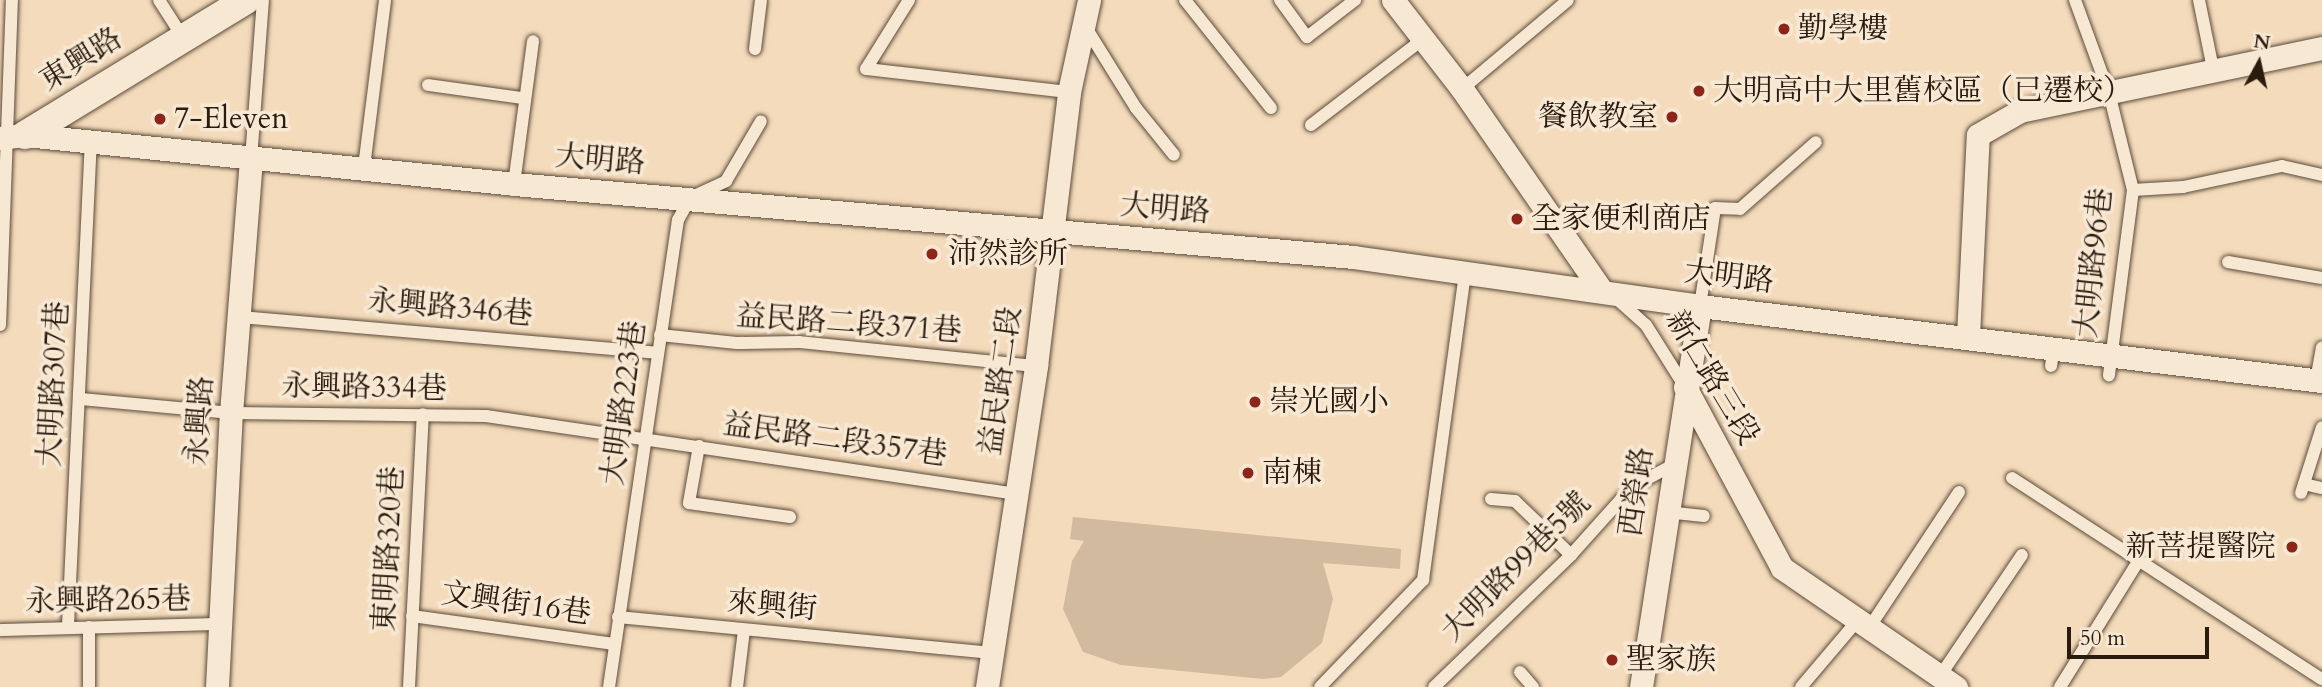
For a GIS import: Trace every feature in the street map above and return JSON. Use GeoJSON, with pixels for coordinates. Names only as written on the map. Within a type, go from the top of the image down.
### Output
{"type":"FeatureCollection","features":[{"type":"Feature","properties":{"kind":"street","name":"東興路"},"geometry":{"type":"LineString","coordinates":[[9,139],[248,0]]}},
{"type":"Feature","properties":{"kind":"street","name":"新仁路三段"},"geometry":{"type":"LineString","coordinates":[[1393,0],[1462,89],[1601,290]]}},
{"type":"Feature","properties":{"kind":"street","name":"益民路二段"},"geometry":{"type":"LineString","coordinates":[[987,687],[1036,366],[1069,92],[1085,10]]}},
{"type":"Feature","properties":{"kind":"street"},"geometry":{"type":"LineString","coordinates":[[1968,336],[1978,135],[2020,111],[2322,48]]}},
{"type":"Feature","properties":{"kind":"street","name":"大明路"},"geometry":{"type":"LineString","coordinates":[[9,139],[364,167],[514,184],[1353,257],[1700,306],[1968,336],[2052,357],[2110,365],[2319,381]]}},
{"type":"Feature","properties":{"kind":"street","name":"永興路"},"geometry":{"type":"LineString","coordinates":[[217,687],[218,624],[231,412],[251,159]]}},
{"type":"Feature","properties":{"kind":"street","name":"西榮路"},"geometry":{"type":"LineString","coordinates":[[1641,687],[1685,387],[1700,306]]}},
{"type":"Feature","properties":{"kind":"street","name":"新仁路三段"},"geometry":{"type":"LineString","coordinates":[[1685,387],[1783,568],[1948,682]]}},
{"type":"Feature","properties":{"kind":"lane"},"geometry":{"type":"LineString","coordinates":[[0,326],[9,139],[6,77],[12,0]]}},
{"type":"Feature","properties":{"kind":"lane"},"geometry":{"type":"LineString","coordinates":[[159,0],[182,36]]}},
{"type":"Feature","properties":{"kind":"lane"},"geometry":{"type":"LineString","coordinates":[[248,0],[251,159]]}},
{"type":"Feature","properties":{"kind":"lane"},"geometry":{"type":"LineString","coordinates":[[364,167],[385,0]]}},
{"type":"Feature","properties":{"kind":"lane"},"geometry":{"type":"LineString","coordinates":[[755,49],[761,0]]}},
{"type":"Feature","properties":{"kind":"lane"},"geometry":{"type":"LineString","coordinates":[[909,0],[866,69],[1069,92]]}},
{"type":"Feature","properties":{"kind":"lane"},"geometry":{"type":"LineString","coordinates":[[1185,0],[1271,108]]}},
{"type":"Feature","properties":{"kind":"lane"},"geometry":{"type":"LineString","coordinates":[[1280,0],[1307,37],[1355,0]]}},
{"type":"Feature","properties":{"kind":"lane"},"geometry":{"type":"LineString","coordinates":[[1462,89],[1568,0]]}},
{"type":"Feature","properties":{"kind":"lane","name":"大明路96巷"},"geometry":{"type":"LineString","coordinates":[[2075,0],[2109,93],[2133,190],[2110,365]]}},
{"type":"Feature","properties":{"kind":"lane"},"geometry":{"type":"LineString","coordinates":[[2199,0],[2213,69]]}},
{"type":"Feature","properties":{"kind":"lane"},"geometry":{"type":"LineString","coordinates":[[1085,10],[1136,108],[1174,155]]}},
{"type":"Feature","properties":{"kind":"lane"},"geometry":{"type":"LineString","coordinates":[[1311,125],[1423,39]]}},
{"type":"Feature","properties":{"kind":"lane"},"geometry":{"type":"LineString","coordinates":[[514,184],[522,98],[533,41]]}},
{"type":"Feature","properties":{"kind":"lane"},"geometry":{"type":"LineString","coordinates":[[428,85],[522,98]]}},
{"type":"Feature","properties":{"kind":"lane"},"geometry":{"type":"LineString","coordinates":[[690,198],[726,181],[761,121]]}},
{"type":"Feature","properties":{"kind":"lane"},"geometry":{"type":"LineString","coordinates":[[1700,306],[1715,208],[1740,209],[1816,142]]}},
{"type":"Feature","properties":{"kind":"lane","name":"大明路307巷"},"geometry":{"type":"LineString","coordinates":[[68,626],[92,144]]}},
{"type":"Feature","properties":{"kind":"lane"},"geometry":{"type":"LineString","coordinates":[[2133,190],[2183,187],[2282,166],[2322,175]]}},
{"type":"Feature","properties":{"kind":"lane","name":"大明路223巷"},"geometry":{"type":"LineString","coordinates":[[618,617],[678,220],[690,198]]}},
{"type":"Feature","properties":{"kind":"lane"},"geometry":{"type":"LineString","coordinates":[[2228,262],[2322,278]]}},
{"type":"Feature","properties":{"kind":"lane"},"geometry":{"type":"LineString","coordinates":[[1320,687],[1423,580],[1465,273]]}},
{"type":"Feature","properties":{"kind":"lane","name":"新仁路三段"},"geometry":{"type":"LineString","coordinates":[[1601,290],[1629,307],[1646,325],[1685,387]]}},
{"type":"Feature","properties":{"kind":"lane","name":"永興路346巷"},"geometry":{"type":"LineString","coordinates":[[240,317],[656,353]]}},
{"type":"Feature","properties":{"kind":"lane","name":"益民路二段371巷"},"geometry":{"type":"LineString","coordinates":[[660,335],[737,343],[799,342],[1036,366]]}},
{"type":"Feature","properties":{"kind":"lane"},"geometry":{"type":"LineString","coordinates":[[2319,381],[2322,348]]}},
{"type":"Feature","properties":{"kind":"lane","name":"永興路334巷"},"geometry":{"type":"LineString","coordinates":[[80,399],[231,412],[486,416],[646,436]]}},
{"type":"Feature","properties":{"kind":"lane","name":"東明路320巷"},"geometry":{"type":"LineString","coordinates":[[409,687],[423,414]]}},
{"type":"Feature","properties":{"kind":"lane"},"geometry":{"type":"LineString","coordinates":[[2322,426],[2303,488],[2322,488]]}},
{"type":"Feature","properties":{"kind":"lane","name":"益民路二段357巷"},"geometry":{"type":"LineString","coordinates":[[646,436],[1017,494]]}},
{"type":"Feature","properties":{"kind":"lane"},"geometry":{"type":"LineString","coordinates":[[699,446],[689,503],[790,517]]}},
{"type":"Feature","properties":{"kind":"lane","name":"大明路99巷5號"},"geometry":{"type":"LineString","coordinates":[[1434,687],[1571,555],[1632,487],[1673,465]]}},
{"type":"Feature","properties":{"kind":"lane"},"geometry":{"type":"LineString","coordinates":[[2012,478],[2322,680]]}},
{"type":"Feature","properties":{"kind":"lane"},"geometry":{"type":"LineString","coordinates":[[1801,687],[1863,624],[1959,492]]}},
{"type":"Feature","properties":{"kind":"lane"},"geometry":{"type":"LineString","coordinates":[[1491,499],[1515,501],[1571,555]]}},
{"type":"Feature","properties":{"kind":"lane"},"geometry":{"type":"LineString","coordinates":[[1666,512],[1704,516]]}},
{"type":"Feature","properties":{"kind":"lane"},"geometry":{"type":"LineString","coordinates":[[1948,682],[2022,555]]}},
{"type":"Feature","properties":{"kind":"lane"},"geometry":{"type":"LineString","coordinates":[[2060,687],[2139,560]]}},
{"type":"Feature","properties":{"kind":"lane","name":"文興街16巷"},"geometry":{"type":"LineString","coordinates":[[412,616],[614,644]]}},
{"type":"Feature","properties":{"kind":"lane"},"geometry":{"type":"LineString","coordinates":[[609,687],[618,617]]}},
{"type":"Feature","properties":{"kind":"lane","name":"來興街"},"geometry":{"type":"LineString","coordinates":[[618,617],[992,653]]}},
{"type":"Feature","properties":{"kind":"lane","name":"永興路265巷"},"geometry":{"type":"LineString","coordinates":[[0,630],[68,626],[218,624]]}},
{"type":"Feature","properties":{"kind":"lane"},"geometry":{"type":"LineString","coordinates":[[89,627],[89,687]]}},
{"type":"Feature","properties":{"kind":"lane"},"geometry":{"type":"LineString","coordinates":[[737,687],[744,631]]}},
{"type":"Feature","properties":{"kind":"lane"},"geometry":{"type":"LineString","coordinates":[[1520,672],[1533,687]]}},
{"type":"Feature","properties":{"kind":"shaded area"},"geometry":{"type":"Polygon","coordinates":[[[1073,517],[1401,549],[1400,569],[1323,563],[1333,599],[1322,643],[1281,677],[1263,679],[1121,665],[1083,652],[1063,609],[1072,561],[1084,541],[1070,539],[1073,517]]]}},
{"type":"Feature","properties":{"kind":"place","name":"勤學樓"},"geometry":{"type":"Point","coordinates":[1784,29]}},
{"type":"Feature","properties":{"kind":"place","name":"大明高中大里舊校區（已遷校）"},"geometry":{"type":"Point","coordinates":[1699,91]}},
{"type":"Feature","properties":{"kind":"place","name":"餐飲教室"},"geometry":{"type":"Point","coordinates":[1672,117]}},
{"type":"Feature","properties":{"kind":"place","name":"7-Eleven"},"geometry":{"type":"Point","coordinates":[160,119]}},
{"type":"Feature","properties":{"kind":"place","name":"全家便利商店"},"geometry":{"type":"Point","coordinates":[1517,219]}},
{"type":"Feature","properties":{"kind":"place","name":"沛然診所"},"geometry":{"type":"Point","coordinates":[932,254]}},
{"type":"Feature","properties":{"kind":"place","name":"崇光國小"},"geometry":{"type":"Point","coordinates":[1255,402]}},
{"type":"Feature","properties":{"kind":"place","name":"南棟"},"geometry":{"type":"Point","coordinates":[1248,473]}},
{"type":"Feature","properties":{"kind":"place","name":"新菩提醫院"},"geometry":{"type":"Point","coordinates":[2292,547]}},
{"type":"Feature","properties":{"kind":"place","name":"聖家族"},"geometry":{"type":"Point","coordinates":[1612,660]}}]}
